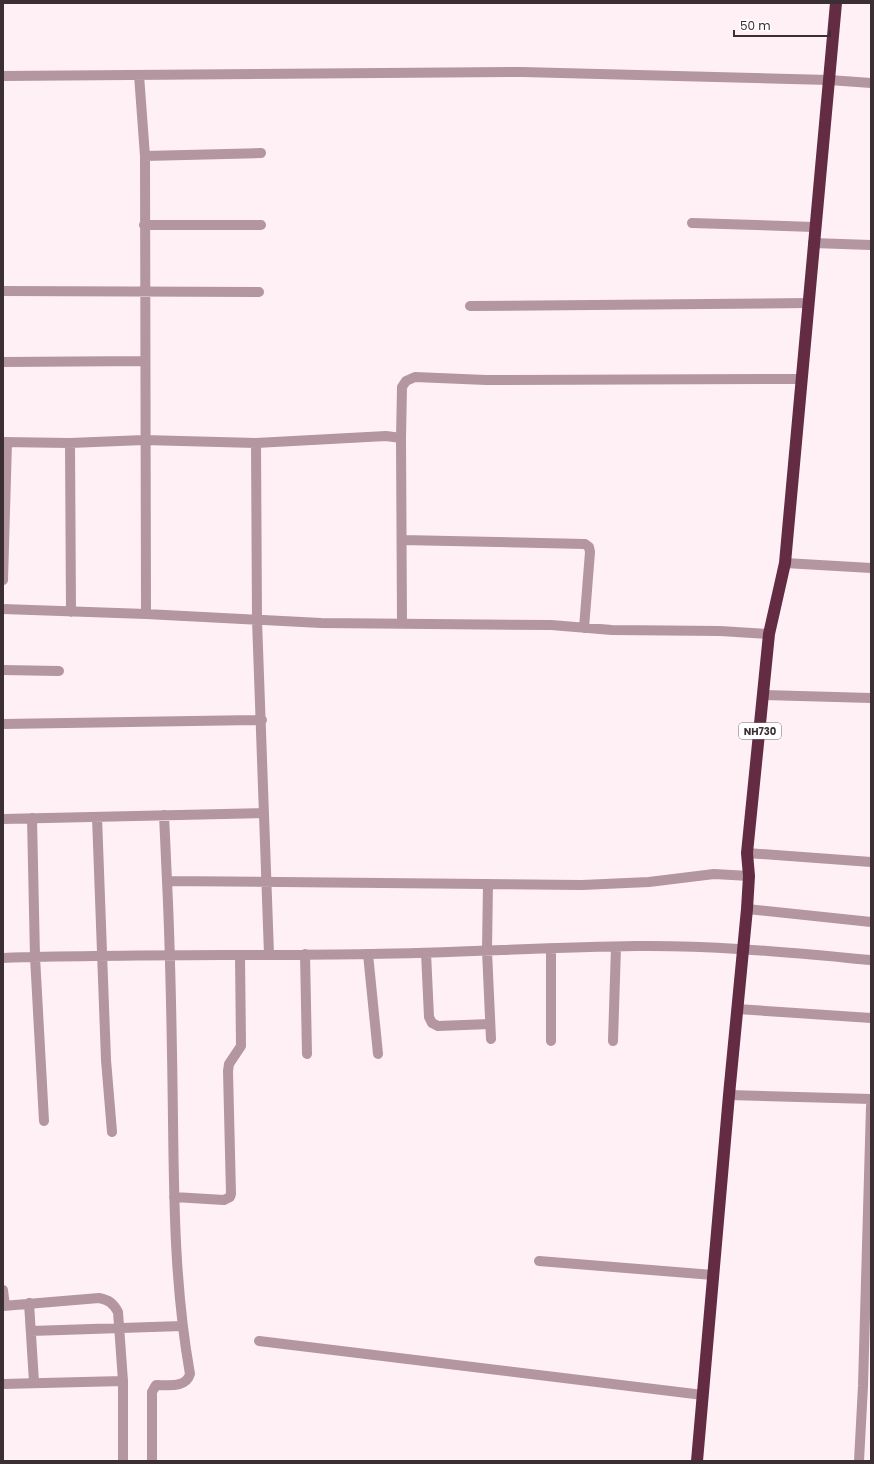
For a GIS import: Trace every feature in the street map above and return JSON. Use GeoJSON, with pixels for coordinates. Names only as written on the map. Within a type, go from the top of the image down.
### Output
{"type":"FeatureCollection","features":[{"type":"Feature","properties":{"kind":"highway","name":"NH730"},"geometry":{"type":"LineString","coordinates":[[697,1461],[747,909],[749,876],[747,853],[769,634],[785,563],[814,227],[836,3]]}},
{"type":"Feature","properties":{"kind":"street"},"geometry":{"type":"LineString","coordinates":[[3,76],[522,72],[829,80],[871,83]]}},
{"type":"Feature","properties":{"kind":"street"},"geometry":{"type":"LineString","coordinates":[[139,75],[145,156],[144,440],[146,614]]}},
{"type":"Feature","properties":{"kind":"street"},"geometry":{"type":"LineString","coordinates":[[145,156],[261,153]]}},
{"type":"Feature","properties":{"kind":"street"},"geometry":{"type":"LineString","coordinates":[[692,223],[814,227]]}},
{"type":"Feature","properties":{"kind":"street"},"geometry":{"type":"LineString","coordinates":[[144,225],[261,225]]}},
{"type":"Feature","properties":{"kind":"street"},"geometry":{"type":"LineString","coordinates":[[813,243],[871,246]]}},
{"type":"Feature","properties":{"kind":"street"},"geometry":{"type":"LineString","coordinates":[[3,291],[259,292]]}},
{"type":"Feature","properties":{"kind":"street"},"geometry":{"type":"LineString","coordinates":[[470,306],[808,303]]}},
{"type":"Feature","properties":{"kind":"street"},"geometry":{"type":"LineString","coordinates":[[3,362],[144,361]]}},
{"type":"Feature","properties":{"kind":"street"},"geometry":{"type":"LineString","coordinates":[[402,623],[401,438],[402,387],[406,381],[415,377],[486,380],[801,380]]}},
{"type":"Feature","properties":{"kind":"street"},"geometry":{"type":"LineString","coordinates":[[3,580],[5,442],[70,443],[144,440],[256,443],[386,436],[401,438]]}},
{"type":"Feature","properties":{"kind":"street"},"geometry":{"type":"LineString","coordinates":[[70,443],[71,612]]}},
{"type":"Feature","properties":{"kind":"street"},"geometry":{"type":"LineString","coordinates":[[256,443],[257,620],[262,720],[269,954]]}},
{"type":"Feature","properties":{"kind":"street"},"geometry":{"type":"LineString","coordinates":[[402,540],[585,544],[589,547],[590,552],[584,628]]}},
{"type":"Feature","properties":{"kind":"street"},"geometry":{"type":"LineString","coordinates":[[785,563],[871,568]]}},
{"type":"Feature","properties":{"kind":"street"},"geometry":{"type":"LineString","coordinates":[[3,610],[146,614],[321,623],[551,625],[631,631],[720,631],[769,634]]}},
{"type":"Feature","properties":{"kind":"street"},"geometry":{"type":"LineString","coordinates":[[3,670],[59,671]]}},
{"type":"Feature","properties":{"kind":"street"},"geometry":{"type":"LineString","coordinates":[[764,695],[871,698]]}},
{"type":"Feature","properties":{"kind":"street"},"geometry":{"type":"LineString","coordinates":[[3,724],[262,720]]}},
{"type":"Feature","properties":{"kind":"street"},"geometry":{"type":"LineString","coordinates":[[3,819],[264,813]]}},
{"type":"Feature","properties":{"kind":"street"},"geometry":{"type":"LineString","coordinates":[[152,1461],[153,1388],[156,1385],[184,1384],[189,1379],[190,1374],[182,1326],[176,1268],[171,954],[164,815]]}},
{"type":"Feature","properties":{"kind":"street"},"geometry":{"type":"LineString","coordinates":[[32,818],[35,957],[44,1121]]}},
{"type":"Feature","properties":{"kind":"street"},"geometry":{"type":"LineString","coordinates":[[96,818],[112,1132]]}},
{"type":"Feature","properties":{"kind":"street"},"geometry":{"type":"LineString","coordinates":[[747,853],[871,862]]}},
{"type":"Feature","properties":{"kind":"street"},"geometry":{"type":"LineString","coordinates":[[167,881],[582,885],[649,882],[714,874],[749,876]]}},
{"type":"Feature","properties":{"kind":"street"},"geometry":{"type":"LineString","coordinates":[[488,884],[487,951],[491,1040]]}},
{"type":"Feature","properties":{"kind":"street"},"geometry":{"type":"LineString","coordinates":[[747,909],[871,922]]}},
{"type":"Feature","properties":{"kind":"street"},"geometry":{"type":"LineString","coordinates":[[3,958],[171,954],[240,956],[269,954],[426,953],[616,947],[743,948],[871,960]]}},
{"type":"Feature","properties":{"kind":"street"},"geometry":{"type":"LineString","coordinates":[[613,1041],[616,947]]}},
{"type":"Feature","properties":{"kind":"street"},"geometry":{"type":"LineString","coordinates":[[551,949],[551,1041]]}},
{"type":"Feature","properties":{"kind":"street"},"geometry":{"type":"LineString","coordinates":[[426,953],[429,1017],[432,1023],[438,1026],[490,1024]]}},
{"type":"Feature","properties":{"kind":"street"},"geometry":{"type":"LineString","coordinates":[[305,954],[307,1054]]}},
{"type":"Feature","properties":{"kind":"street"},"geometry":{"type":"LineString","coordinates":[[368,954],[378,1054]]}},
{"type":"Feature","properties":{"kind":"street"},"geometry":{"type":"LineString","coordinates":[[174,1197],[224,1200],[230,1197],[231,1194],[228,1071],[229,1064],[241,1046],[240,956]]}},
{"type":"Feature","properties":{"kind":"street"},"geometry":{"type":"LineString","coordinates":[[737,1009],[871,1018]]}},
{"type":"Feature","properties":{"kind":"street"},"geometry":{"type":"LineString","coordinates":[[729,1095],[871,1099]]}},
{"type":"Feature","properties":{"kind":"street"},"geometry":{"type":"LineString","coordinates":[[859,1461],[866,1418],[871,1106]]}},
{"type":"Feature","properties":{"kind":"street"},"geometry":{"type":"LineString","coordinates":[[539,1261],[713,1275]]}},
{"type":"Feature","properties":{"kind":"street"},"geometry":{"type":"LineString","coordinates":[[3,1290],[4,1306],[99,1298],[109,1300],[118,1312],[123,1381],[123,1461]]}},
{"type":"Feature","properties":{"kind":"street"},"geometry":{"type":"LineString","coordinates":[[29,1303],[34,1382]]}},
{"type":"Feature","properties":{"kind":"street"},"geometry":{"type":"LineString","coordinates":[[30,1331],[182,1326]]}},
{"type":"Feature","properties":{"kind":"street"},"geometry":{"type":"LineString","coordinates":[[259,1341],[703,1395]]}},
{"type":"Feature","properties":{"kind":"street"},"geometry":{"type":"LineString","coordinates":[[3,1384],[34,1382],[123,1381]]}}]}
